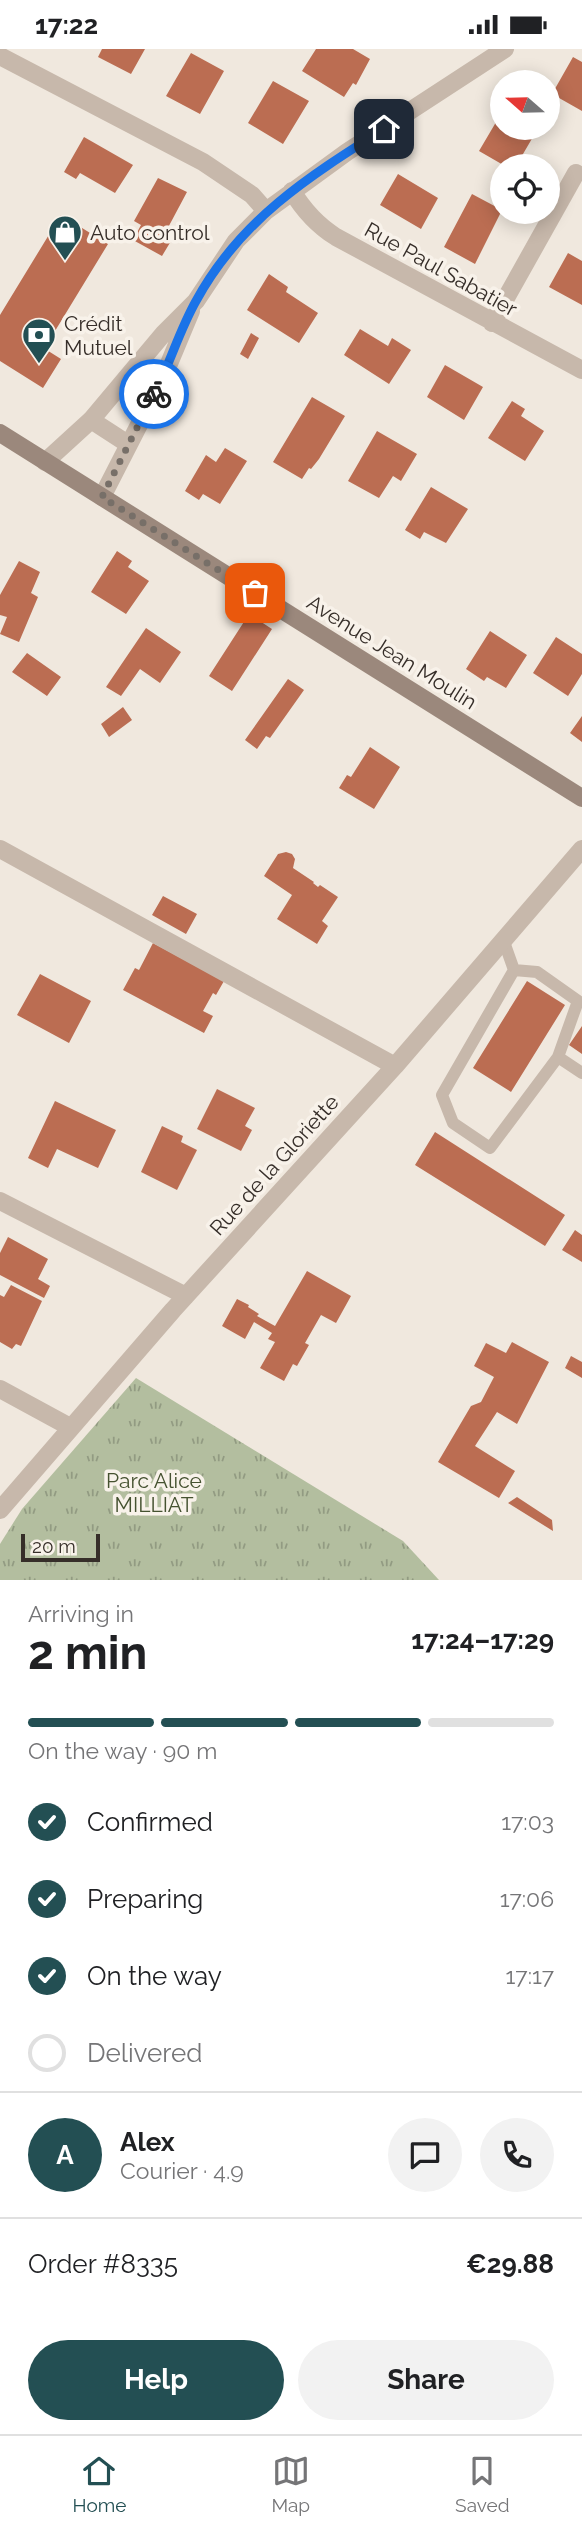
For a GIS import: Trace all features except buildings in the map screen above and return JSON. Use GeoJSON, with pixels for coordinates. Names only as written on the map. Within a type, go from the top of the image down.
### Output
{"type":"FeatureCollection","features":[{"type":"Feature","properties":{"kind":"main road","name":"Avenue Jean Moulin"},"geometry":{"type":"LineString","coordinates":[[0,433],[582,798]]}},
{"type":"Feature","properties":{"kind":"street"},"geometry":{"type":"LineString","coordinates":[[45,462],[91,420],[164,333],[195,301],[236,241],[266,211],[347,152],[505,49]]}},
{"type":"Feature","properties":{"kind":"street"},"geometry":{"type":"LineString","coordinates":[[0,56],[203,162],[252,195],[266,211]]}},
{"type":"Feature","properties":{"kind":"street"},"geometry":{"type":"LineString","coordinates":[[492,323],[576,173]]}},
{"type":"Feature","properties":{"kind":"street","name":"Rue Paul Sabatier"},"geometry":{"type":"LineString","coordinates":[[292,191],[301,207],[319,226],[336,237],[582,370]]}},
{"type":"Feature","properties":{"kind":"street"},"geometry":{"type":"LineString","coordinates":[[102,497],[163,378],[195,301]]}},
{"type":"Feature","properties":{"kind":"street"},"geometry":{"type":"LineString","coordinates":[[91,420],[128,444]]}},
{"type":"Feature","properties":{"kind":"street"},"geometry":{"type":"LineString","coordinates":[[0,849],[395,1066]]}},
{"type":"Feature","properties":{"kind":"street","name":"Rue de la Gloriette"},"geometry":{"type":"LineString","coordinates":[[0,1510],[186,1296],[395,1066],[582,849]]}},
{"type":"Feature","properties":{"kind":"street"},"geometry":{"type":"LineString","coordinates":[[0,1201],[186,1296]]}},
{"type":"Feature","properties":{"kind":"street"},"geometry":{"type":"LineString","coordinates":[[0,1389],[70,1427]]}},
{"type":"Feature","properties":{"kind":"lane"},"geometry":{"type":"LineString","coordinates":[[503,939],[514,970],[442,1095],[453,1123],[490,1148],[558,1057],[578,1001],[537,972],[514,970]]}},
{"type":"Feature","properties":{"kind":"lane"},"geometry":{"type":"LineString","coordinates":[[558,1057],[582,1073]]}},
{"type":"Feature","properties":{"kind":"green space","name":"Parc Alice MILLIAT"},"geometry":{"type":"Polygon","coordinates":[[[136,1378],[403,1541],[439,1580],[0,1580],[0,1544],[22,1509],[136,1378]]]}},
{"type":"Feature","properties":{"kind":"way so far"},"geometry":{"type":"LineString","coordinates":[[154,394],[102,497],[255,593]]}},
{"type":"Feature","properties":{"kind":"place","name":"Auto control"},"geometry":{"type":"Point","coordinates":[65,262]}},
{"type":"Feature","properties":{"kind":"place","name":"Crédit Mutuel"},"geometry":{"type":"Point","coordinates":[39,365]}},
{"type":"Feature","properties":{"kind":"route"},"geometry":{"type":"LineString","coordinates":[[154,394],[195,301],[236,241],[266,211],[347,152],[384,129]]}}]}
